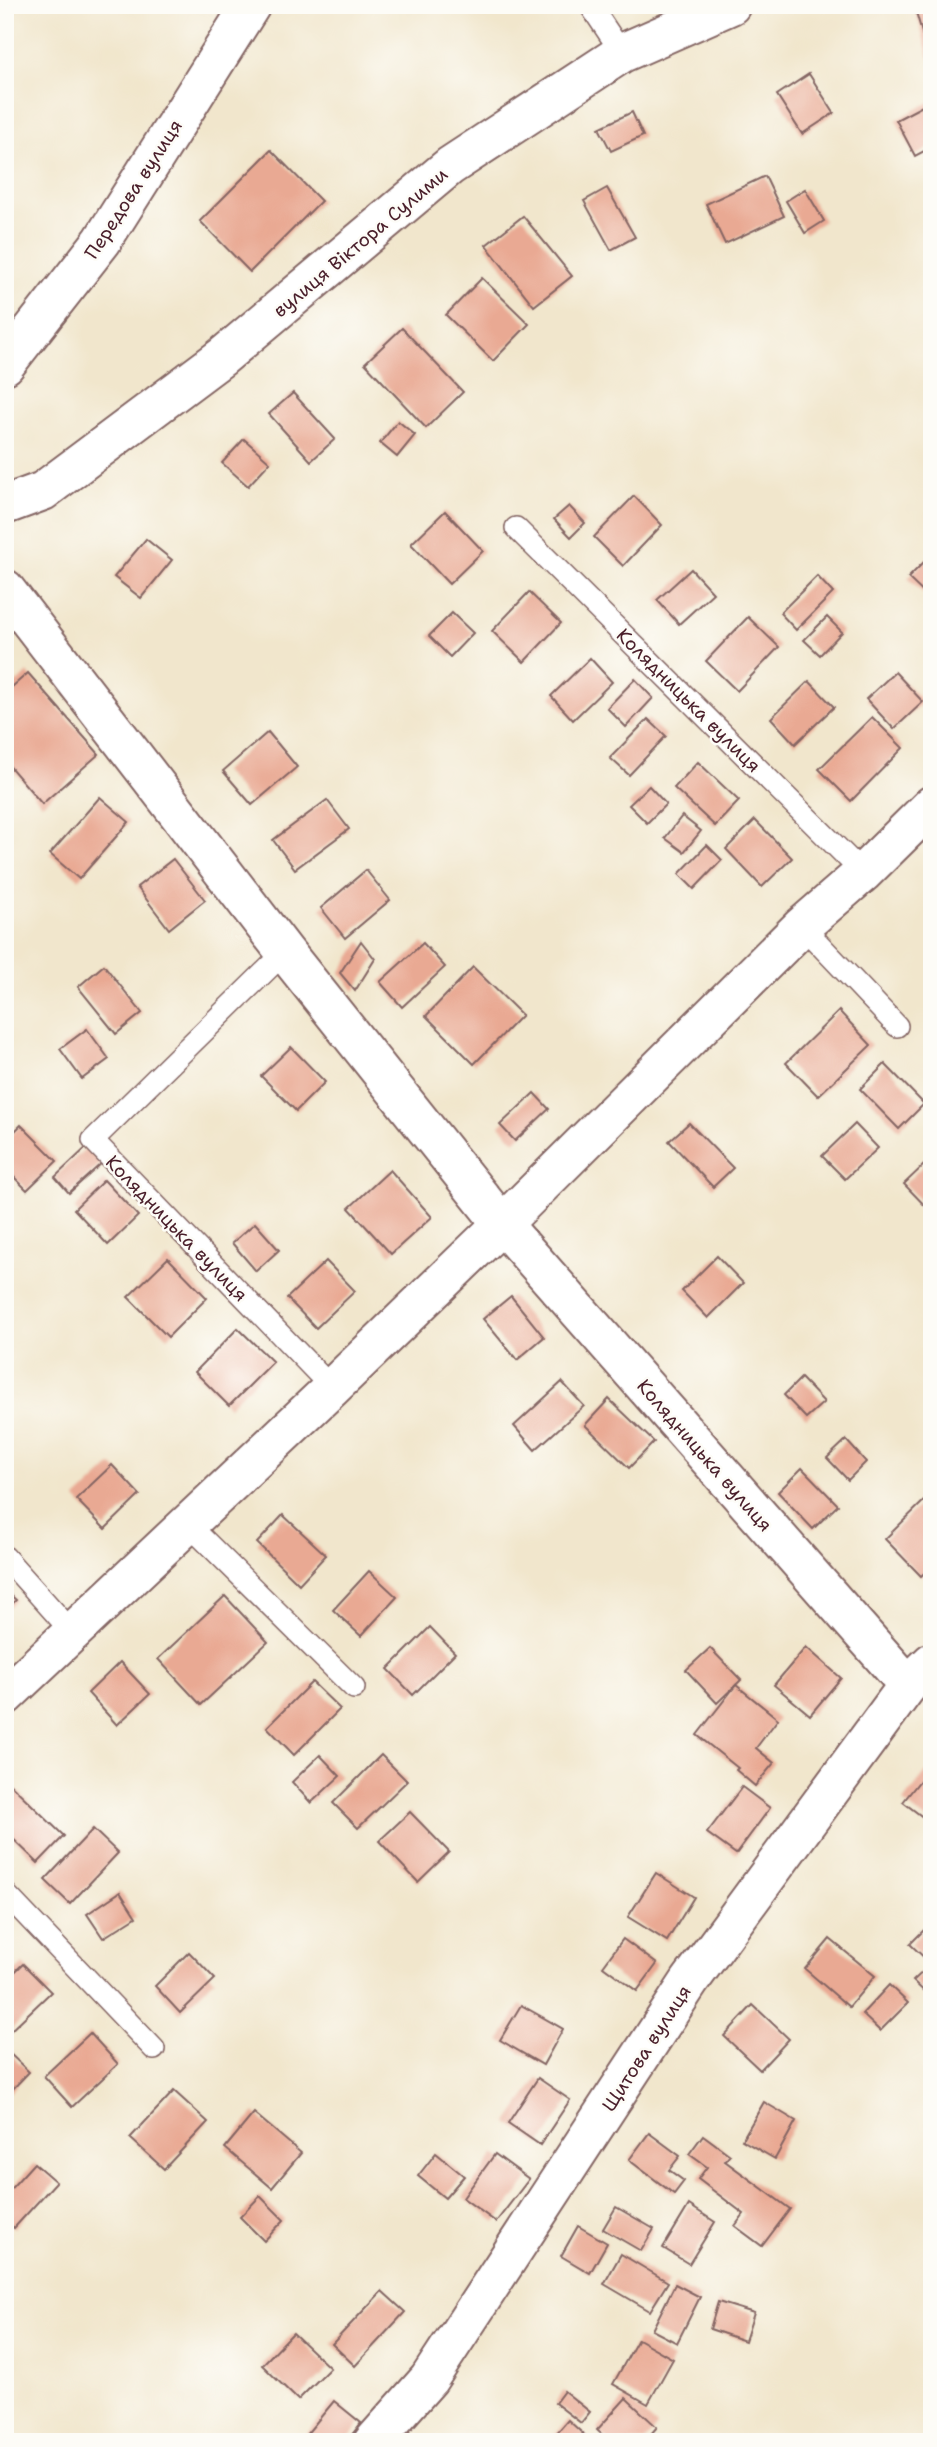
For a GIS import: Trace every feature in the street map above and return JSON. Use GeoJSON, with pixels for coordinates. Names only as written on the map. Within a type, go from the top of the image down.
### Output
{"type":"FeatureCollection","features":[{"type":"Feature","properties":{"kind":"street","name":"Передова вулиця"},"geometry":{"type":"LineString","coordinates":[[5,365],[102,242],[251,5]]}},
{"type":"Feature","properties":{"kind":"street","name":"вулиця Віктора Сулими"},"geometry":{"type":"LineString","coordinates":[[5,505],[43,491],[222,358],[450,166],[622,53],[732,5]]}},
{"type":"Feature","properties":{"kind":"street","name":"Колядницька вулиця"},"geometry":{"type":"LineString","coordinates":[[5,589],[285,952],[502,1224],[920,1674]]}},
{"type":"Feature","properties":{"kind":"street"},"geometry":{"type":"LineString","coordinates":[[5,1696],[332,1388],[502,1224],[802,926],[863,873],[932,805]]}},
{"type":"Feature","properties":{"kind":"street","name":"Щитова вулиця"},"geometry":{"type":"LineString","coordinates":[[373,2442],[429,2379],[690,1981],[920,1674]]}},
{"type":"Feature","properties":{"kind":"lane"},"geometry":{"type":"LineString","coordinates":[[590,5],[622,53]]}},
{"type":"Feature","properties":{"kind":"lane","name":"Колядницька вулиця"},"geometry":{"type":"LineString","coordinates":[[516,528],[863,873]]}},
{"type":"Feature","properties":{"kind":"lane"},"geometry":{"type":"LineString","coordinates":[[802,926],[897,1026]]}},
{"type":"Feature","properties":{"kind":"lane","name":"Колядницька вулиця"},"geometry":{"type":"LineString","coordinates":[[285,952],[93,1140],[332,1388]]}},
{"type":"Feature","properties":{"kind":"lane"},"geometry":{"type":"LineString","coordinates":[[188,1524],[354,1688]]}},
{"type":"Feature","properties":{"kind":"lane"},"geometry":{"type":"LineString","coordinates":[[5,1557],[73,1633]]}},
{"type":"Feature","properties":{"kind":"lane"},"geometry":{"type":"LineString","coordinates":[[5,1893],[154,2049]]}},
{"type":"Feature","properties":{"kind":"building"},"geometry":{"type":"Polygon","coordinates":[[[914,5],[932,5],[932,64],[931,64],[914,5]]]}},
{"type":"Feature","properties":{"kind":"building"},"geometry":{"type":"Polygon","coordinates":[[[809,74],[834,113],[802,134],[777,95],[809,74]]]}},
{"type":"Feature","properties":{"kind":"building"},"geometry":{"type":"Polygon","coordinates":[[[932,101],[932,147],[915,156],[896,120],[932,101]]]}},
{"type":"Feature","properties":{"kind":"building"},"geometry":{"type":"Polygon","coordinates":[[[632,112],[643,136],[611,151],[599,128],[632,112]]]}},
{"type":"Feature","properties":{"kind":"building"},"geometry":{"type":"Polygon","coordinates":[[[271,150],[321,201],[250,272],[200,221],[271,150]]]}},
{"type":"Feature","properties":{"kind":"building"},"geometry":{"type":"Polygon","coordinates":[[[765,176],[784,216],[725,244],[706,204],[765,176]]]}},
{"type":"Feature","properties":{"kind":"building"},"geometry":{"type":"Polygon","coordinates":[[[607,188],[635,237],[611,250],[584,201],[607,188]]]}},
{"type":"Feature","properties":{"kind":"building"},"geometry":{"type":"Polygon","coordinates":[[[805,189],[824,221],[805,233],[786,201],[805,189]]]}},
{"type":"Feature","properties":{"kind":"building"},"geometry":{"type":"Polygon","coordinates":[[[523,216],[572,276],[534,306],[486,245],[523,216]]]}},
{"type":"Feature","properties":{"kind":"building"},"geometry":{"type":"Polygon","coordinates":[[[482,278],[529,324],[493,361],[446,315],[482,278]]]}},
{"type":"Feature","properties":{"kind":"building"},"geometry":{"type":"Polygon","coordinates":[[[402,328],[463,392],[426,428],[365,363],[402,328]]]}},
{"type":"Feature","properties":{"kind":"building"},"geometry":{"type":"Polygon","coordinates":[[[293,393],[335,439],[311,461],[269,414],[293,393]]]}},
{"type":"Feature","properties":{"kind":"building"},"geometry":{"type":"Polygon","coordinates":[[[398,421],[415,435],[397,457],[380,443],[398,421]]]}},
{"type":"Feature","properties":{"kind":"building"},"geometry":{"type":"Polygon","coordinates":[[[244,439],[270,462],[248,486],[222,463],[244,439]]]}},
{"type":"Feature","properties":{"kind":"building"},"geometry":{"type":"Polygon","coordinates":[[[634,496],[662,525],[623,566],[594,537],[634,496]]]}},
{"type":"Feature","properties":{"kind":"building"},"geometry":{"type":"Polygon","coordinates":[[[569,506],[585,523],[571,537],[554,519],[569,506]]]}},
{"type":"Feature","properties":{"kind":"building"},"geometry":{"type":"Polygon","coordinates":[[[445,511],[483,551],[449,584],[411,544],[445,511]]]}},
{"type":"Feature","properties":{"kind":"building"},"geometry":{"type":"Polygon","coordinates":[[[146,539],[172,560],[141,598],[114,577],[146,539]]]}},
{"type":"Feature","properties":{"kind":"building"},"geometry":{"type":"Polygon","coordinates":[[[932,554],[932,601],[908,578],[932,554]]]}},
{"type":"Feature","properties":{"kind":"building"},"geometry":{"type":"Polygon","coordinates":[[[691,569],[713,593],[679,624],[657,600],[691,569]]]}},
{"type":"Feature","properties":{"kind":"building"},"geometry":{"type":"Polygon","coordinates":[[[817,576],[833,593],[796,630],[780,613],[817,576]]]}},
{"type":"Feature","properties":{"kind":"building"},"geometry":{"type":"Polygon","coordinates":[[[529,592],[561,623],[524,662],[492,631],[529,592]]]}},
{"type":"Feature","properties":{"kind":"building"},"geometry":{"type":"Polygon","coordinates":[[[452,613],[473,633],[450,657],[429,636],[452,613]]]}},
{"type":"Feature","properties":{"kind":"building"},"geometry":{"type":"Polygon","coordinates":[[[748,617],[779,647],[737,691],[706,661],[748,617]]]}},
{"type":"Feature","properties":{"kind":"building"},"geometry":{"type":"Polygon","coordinates":[[[827,617],[842,632],[820,655],[804,640],[827,617]]]}},
{"type":"Feature","properties":{"kind":"building"},"geometry":{"type":"Polygon","coordinates":[[[590,658],[612,682],[573,720],[551,696],[590,658]]]}},
{"type":"Feature","properties":{"kind":"building"},"geometry":{"type":"Polygon","coordinates":[[[895,672],[923,702],[894,729],[866,699],[895,672]]]}},
{"type":"Feature","properties":{"kind":"building"},"geometry":{"type":"Polygon","coordinates":[[[28,673],[99,754],[42,804],[5,761],[5,693],[28,673]]]}},
{"type":"Feature","properties":{"kind":"building"},"geometry":{"type":"Polygon","coordinates":[[[635,679],[653,698],[626,727],[607,708],[635,679]]]}},
{"type":"Feature","properties":{"kind":"building"},"geometry":{"type":"Polygon","coordinates":[[[809,681],[834,707],[795,744],[771,718],[809,681]]]}},
{"type":"Feature","properties":{"kind":"building"},"geometry":{"type":"Polygon","coordinates":[[[872,717],[903,748],[851,801],[819,769],[872,717]]]}},
{"type":"Feature","properties":{"kind":"building"},"geometry":{"type":"Polygon","coordinates":[[[648,719],[666,736],[629,775],[610,758],[648,719]]]}},
{"type":"Feature","properties":{"kind":"building"},"geometry":{"type":"Polygon","coordinates":[[[268,732],[297,767],[252,805],[223,771],[268,732]]]}},
{"type":"Feature","properties":{"kind":"building"},"geometry":{"type":"Polygon","coordinates":[[[698,762],[739,801],[715,826],[674,788],[698,762]]]}},
{"type":"Feature","properties":{"kind":"building"},"geometry":{"type":"Polygon","coordinates":[[[649,786],[666,804],[647,823],[629,805],[649,786]]]}},
{"type":"Feature","properties":{"kind":"building"},"geometry":{"type":"Polygon","coordinates":[[[100,797],[129,822],[79,879],[50,854],[100,797]]]}},
{"type":"Feature","properties":{"kind":"building"},"geometry":{"type":"Polygon","coordinates":[[[327,800],[349,829],[295,869],[273,840],[327,800]]]}},
{"type":"Feature","properties":{"kind":"building"},"geometry":{"type":"Polygon","coordinates":[[[682,816],[701,831],[684,852],[665,838],[682,816]]]}},
{"type":"Feature","properties":{"kind":"building"},"geometry":{"type":"Polygon","coordinates":[[[755,820],[792,858],[762,887],[726,849],[755,820]]]}},
{"type":"Feature","properties":{"kind":"building"},"geometry":{"type":"Polygon","coordinates":[[[707,845],[722,860],[694,889],[679,874],[707,845]]]}},
{"type":"Feature","properties":{"kind":"building"},"geometry":{"type":"Polygon","coordinates":[[[173,859],[205,900],[169,929],[137,887],[173,859]]]}},
{"type":"Feature","properties":{"kind":"building"},"geometry":{"type":"Polygon","coordinates":[[[366,870],[390,900],[345,938],[321,908],[366,870]]]}},
{"type":"Feature","properties":{"kind":"building"},"geometry":{"type":"Polygon","coordinates":[[[361,941],[375,959],[355,991],[340,973],[361,941]]]}},
{"type":"Feature","properties":{"kind":"building"},"geometry":{"type":"Polygon","coordinates":[[[423,943],[445,967],[402,1007],[380,982],[423,943]]]}},
{"type":"Feature","properties":{"kind":"building"},"geometry":{"type":"Polygon","coordinates":[[[104,965],[142,1013],[116,1034],[78,987],[104,965]]]}},
{"type":"Feature","properties":{"kind":"building"},"geometry":{"type":"Polygon","coordinates":[[[473,967],[522,1015],[474,1064],[426,1016],[473,967]]]}},
{"type":"Feature","properties":{"kind":"building"},"geometry":{"type":"Polygon","coordinates":[[[839,1011],[871,1045],[818,1096],[786,1063],[839,1011]]]}},
{"type":"Feature","properties":{"kind":"building"},"geometry":{"type":"Polygon","coordinates":[[[87,1029],[109,1059],[82,1079],[60,1049],[87,1029]]]}},
{"type":"Feature","properties":{"kind":"building"},"geometry":{"type":"Polygon","coordinates":[[[291,1047],[325,1082],[296,1111],[261,1076],[291,1047]]]}},
{"type":"Feature","properties":{"kind":"building"},"geometry":{"type":"Polygon","coordinates":[[[885,1064],[924,1104],[899,1129],[860,1089],[885,1064]]]}},
{"type":"Feature","properties":{"kind":"building"},"geometry":{"type":"Polygon","coordinates":[[[534,1093],[549,1109],[515,1141],[500,1125],[534,1093]]]}},
{"type":"Feature","properties":{"kind":"building"},"geometry":{"type":"Polygon","coordinates":[[[689,1123],[733,1168],[713,1187],[669,1141],[689,1123]]]}},
{"type":"Feature","properties":{"kind":"building"},"geometry":{"type":"Polygon","coordinates":[[[855,1124],[878,1148],[845,1179],[822,1156],[855,1124]]]}},
{"type":"Feature","properties":{"kind":"building"},"geometry":{"type":"Polygon","coordinates":[[[21,1125],[57,1161],[27,1190],[5,1168],[5,1141],[21,1125]]]}},
{"type":"Feature","properties":{"kind":"building"},"geometry":{"type":"Polygon","coordinates":[[[88,1146],[103,1162],[69,1193],[55,1177],[88,1146]]]}},
{"type":"Feature","properties":{"kind":"building"},"geometry":{"type":"Polygon","coordinates":[[[927,1162],[932,1166],[932,1213],[904,1184],[927,1162]]]}},
{"type":"Feature","properties":{"kind":"building"},"geometry":{"type":"Polygon","coordinates":[[[390,1170],[432,1217],[391,1254],[349,1208],[390,1170]]]}},
{"type":"Feature","properties":{"kind":"building"},"geometry":{"type":"Polygon","coordinates":[[[104,1180],[138,1216],[108,1245],[74,1209],[104,1180]]]}},
{"type":"Feature","properties":{"kind":"building"},"geometry":{"type":"Polygon","coordinates":[[[255,1223],[279,1250],[256,1271],[232,1243],[255,1223]]]}},
{"type":"Feature","properties":{"kind":"building"},"geometry":{"type":"Polygon","coordinates":[[[717,1256],[743,1283],[708,1318],[682,1291],[717,1256]]]}},
{"type":"Feature","properties":{"kind":"building"},"geometry":{"type":"Polygon","coordinates":[[[168,1258],[207,1298],[168,1337],[128,1297],[168,1258]]]}},
{"type":"Feature","properties":{"kind":"building"},"geometry":{"type":"Polygon","coordinates":[[[326,1261],[355,1291],[316,1328],[287,1298],[326,1261]]]}},
{"type":"Feature","properties":{"kind":"building"},"geometry":{"type":"Polygon","coordinates":[[[511,1296],[544,1337],[517,1360],[483,1319],[511,1296]]]}},
{"type":"Feature","properties":{"kind":"building"},"geometry":{"type":"Polygon","coordinates":[[[238,1328],[273,1362],[229,1406],[195,1372],[238,1328]]]}},
{"type":"Feature","properties":{"kind":"building"},"geometry":{"type":"Polygon","coordinates":[[[801,1378],[824,1402],[806,1418],[784,1395],[801,1378]]]}},
{"type":"Feature","properties":{"kind":"building"},"geometry":{"type":"Polygon","coordinates":[[[562,1382],[584,1406],[535,1450],[514,1426],[562,1382]]]}},
{"type":"Feature","properties":{"kind":"building"},"geometry":{"type":"Polygon","coordinates":[[[609,1399],[654,1442],[629,1468],[585,1425],[609,1399]]]}},
{"type":"Feature","properties":{"kind":"building"},"geometry":{"type":"Polygon","coordinates":[[[846,1440],[866,1462],[848,1480],[827,1458],[846,1440]]]}},
{"type":"Feature","properties":{"kind":"building"},"geometry":{"type":"Polygon","coordinates":[[[112,1465],[140,1495],[105,1529],[76,1499],[112,1465]]]}},
{"type":"Feature","properties":{"kind":"building"},"geometry":{"type":"Polygon","coordinates":[[[802,1468],[838,1505],[813,1529],[778,1492],[802,1468]]]}},
{"type":"Feature","properties":{"kind":"building"},"geometry":{"type":"Polygon","coordinates":[[[932,1493],[932,1566],[921,1576],[885,1539],[932,1493]]]}},
{"type":"Feature","properties":{"kind":"building"},"geometry":{"type":"Polygon","coordinates":[[[283,1515],[326,1555],[299,1584],[257,1543],[283,1515]]]}},
{"type":"Feature","properties":{"kind":"building"},"geometry":{"type":"Polygon","coordinates":[[[369,1571],[397,1597],[361,1636],[333,1610],[369,1571]]]}},
{"type":"Feature","properties":{"kind":"building"},"geometry":{"type":"Polygon","coordinates":[[[5,1590],[16,1600],[5,1611],[5,1590]]]}},
{"type":"Feature","properties":{"kind":"building"},"geometry":{"type":"Polygon","coordinates":[[[225,1596],[268,1642],[201,1705],[158,1659],[225,1596]]]}},
{"type":"Feature","properties":{"kind":"building"},"geometry":{"type":"Polygon","coordinates":[[[430,1627],[455,1653],[413,1695],[388,1669],[430,1627]]]}},
{"type":"Feature","properties":{"kind":"building"},"geometry":{"type":"Polygon","coordinates":[[[806,1647],[841,1678],[810,1715],[774,1685],[806,1647]]]}},
{"type":"Feature","properties":{"kind":"building"},"geometry":{"type":"Polygon","coordinates":[[[710,1648],[741,1680],[717,1703],[686,1670],[710,1648]]]}},
{"type":"Feature","properties":{"kind":"building"},"geometry":{"type":"Polygon","coordinates":[[[120,1662],[150,1694],[117,1725],[88,1693],[120,1662]]]}},
{"type":"Feature","properties":{"kind":"building"},"geometry":{"type":"Polygon","coordinates":[[[312,1682],[340,1709],[294,1755],[267,1727],[312,1682]]]}},
{"type":"Feature","properties":{"kind":"building"},"geometry":{"type":"Polygon","coordinates":[[[736,1685],[778,1719],[756,1748],[774,1763],[755,1786],[736,1770],[738,1768],[697,1735],[736,1685]]]}},
{"type":"Feature","properties":{"kind":"building"},"geometry":{"type":"Polygon","coordinates":[[[320,1755],[340,1776],[311,1803],[292,1782],[320,1755]]]}},
{"type":"Feature","properties":{"kind":"building"},"geometry":{"type":"Polygon","coordinates":[[[381,1755],[407,1781],[358,1828],[333,1803],[381,1755]]]}},
{"type":"Feature","properties":{"kind":"building"},"geometry":{"type":"Polygon","coordinates":[[[929,1769],[932,1771],[932,1824],[903,1802],[929,1769]]]}},
{"type":"Feature","properties":{"kind":"building"},"geometry":{"type":"Polygon","coordinates":[[[5,1779],[64,1836],[38,1863],[5,1831],[5,1779]]]}},
{"type":"Feature","properties":{"kind":"building"},"geometry":{"type":"Polygon","coordinates":[[[742,1787],[770,1808],[736,1854],[707,1833],[742,1787]]]}},
{"type":"Feature","properties":{"kind":"building"},"geometry":{"type":"Polygon","coordinates":[[[410,1812],[449,1852],[418,1882],[379,1841],[410,1812]]]}},
{"type":"Feature","properties":{"kind":"building"},"geometry":{"type":"Polygon","coordinates":[[[93,1829],[118,1853],[70,1904],[45,1880],[93,1829]]]}},
{"type":"Feature","properties":{"kind":"building"},"geometry":{"type":"Polygon","coordinates":[[[656,1873],[694,1897],[667,1941],[628,1917],[656,1873]]]}},
{"type":"Feature","properties":{"kind":"building"},"geometry":{"type":"Polygon","coordinates":[[[120,1892],[136,1917],[103,1938],[87,1914],[120,1892]]]}},
{"type":"Feature","properties":{"kind":"building"},"geometry":{"type":"Polygon","coordinates":[[[930,1924],[932,1999],[913,1981],[931,1964],[910,1944],[930,1924]]]}},
{"type":"Feature","properties":{"kind":"building"},"geometry":{"type":"Polygon","coordinates":[[[623,1939],[657,1964],[637,1991],[603,1966],[623,1939]]]}},
{"type":"Feature","properties":{"kind":"building"},"geometry":{"type":"Polygon","coordinates":[[[830,1939],[875,1976],[849,2007],[805,1969],[830,1939]]]}},
{"type":"Feature","properties":{"kind":"building"},"geometry":{"type":"Polygon","coordinates":[[[189,1952],[215,1979],[180,2013],[155,1986],[189,1952]]]}},
{"type":"Feature","properties":{"kind":"building"},"geometry":{"type":"Polygon","coordinates":[[[23,1964],[51,1992],[8,2033],[5,2030],[5,1981],[23,1964]]]}},
{"type":"Feature","properties":{"kind":"building"},"geometry":{"type":"Polygon","coordinates":[[[889,1985],[908,2003],[880,2031],[862,2014],[889,1985]]]}},
{"type":"Feature","properties":{"kind":"building"},"geometry":{"type":"Polygon","coordinates":[[[521,2005],[563,2029],[543,2065],[500,2040],[521,2005]]]}},
{"type":"Feature","properties":{"kind":"building"},"geometry":{"type":"Polygon","coordinates":[[[753,2005],[789,2039],[760,2070],[724,2036],[753,2005]]]}},
{"type":"Feature","properties":{"kind":"building"},"geometry":{"type":"Polygon","coordinates":[[[90,2033],[118,2064],[72,2107],[44,2076],[90,2033]]]}},
{"type":"Feature","properties":{"kind":"building"},"geometry":{"type":"Polygon","coordinates":[[[5,2049],[29,2072],[7,2095],[5,2094],[5,2049]]]}},
{"type":"Feature","properties":{"kind":"building"},"geometry":{"type":"Polygon","coordinates":[[[538,2078],[570,2100],[540,2145],[508,2123],[538,2078]]]}},
{"type":"Feature","properties":{"kind":"building"},"geometry":{"type":"Polygon","coordinates":[[[174,2091],[208,2122],[164,2169],[130,2138],[174,2091]]]}},
{"type":"Feature","properties":{"kind":"building"},"geometry":{"type":"Polygon","coordinates":[[[764,2102],[796,2121],[775,2159],[742,2140],[764,2102]]]}},
{"type":"Feature","properties":{"kind":"building"},"geometry":{"type":"Polygon","coordinates":[[[254,2113],[301,2153],[272,2188],[225,2148],[254,2113]]]}},
{"type":"Feature","properties":{"kind":"building"},"geometry":{"type":"Polygon","coordinates":[[[649,2133],[680,2156],[669,2170],[684,2181],[674,2194],[629,2160],[649,2133]]]}},
{"type":"Feature","properties":{"kind":"building"},"geometry":{"type":"Polygon","coordinates":[[[703,2135],[730,2155],[725,2161],[790,2209],[762,2246],[735,2226],[744,2214],[698,2179],[707,2167],[689,2154],[703,2135]]]}},
{"type":"Feature","properties":{"kind":"building"},"geometry":{"type":"Polygon","coordinates":[[[436,2153],[464,2176],[445,2198],[418,2176],[436,2153]]]}},
{"type":"Feature","properties":{"kind":"building"},"geometry":{"type":"Polygon","coordinates":[[[495,2154],[529,2179],[496,2222],[463,2198],[495,2154]]]}},
{"type":"Feature","properties":{"kind":"building"},"geometry":{"type":"Polygon","coordinates":[[[34,2163],[56,2182],[14,2228],[5,2220],[5,2195],[34,2163]]]}},
{"type":"Feature","properties":{"kind":"building"},"geometry":{"type":"Polygon","coordinates":[[[260,2196],[284,2220],[264,2241],[240,2217],[260,2196]]]}},
{"type":"Feature","properties":{"kind":"building"},"geometry":{"type":"Polygon","coordinates":[[[689,2205],[715,2222],[689,2264],[663,2248],[689,2205]]]}},
{"type":"Feature","properties":{"kind":"building"},"geometry":{"type":"Polygon","coordinates":[[[616,2207],[654,2229],[641,2251],[603,2229],[616,2207]]]}},
{"type":"Feature","properties":{"kind":"building"},"geometry":{"type":"Polygon","coordinates":[[[578,2226],[607,2243],[590,2273],[561,2256],[578,2226]]]}},
{"type":"Feature","properties":{"kind":"building"},"geometry":{"type":"Polygon","coordinates":[[[621,2254],[668,2282],[650,2311],[604,2284],[621,2254]]]}},
{"type":"Feature","properties":{"kind":"building"},"geometry":{"type":"Polygon","coordinates":[[[675,2284],[700,2297],[677,2343],[652,2330],[675,2284]]]}},
{"type":"Feature","properties":{"kind":"building"},"geometry":{"type":"Polygon","coordinates":[[[382,2291],[405,2312],[355,2366],[332,2344],[382,2291]]]}},
{"type":"Feature","properties":{"kind":"building"},"geometry":{"type":"Polygon","coordinates":[[[718,2302],[754,2313],[745,2341],[710,2329],[718,2302]]]}},
{"type":"Feature","properties":{"kind":"building"},"geometry":{"type":"Polygon","coordinates":[[[293,2333],[330,2368],[298,2400],[262,2365],[293,2333]]]}},
{"type":"Feature","properties":{"kind":"building"},"geometry":{"type":"Polygon","coordinates":[[[638,2339],[673,2359],[648,2404],[613,2384],[638,2339]]]}},
{"type":"Feature","properties":{"kind":"building"},"geometry":{"type":"Polygon","coordinates":[[[564,2391],[590,2412],[581,2423],[555,2403],[564,2391]]]}},
{"type":"Feature","properties":{"kind":"building"},"geometry":{"type":"Polygon","coordinates":[[[626,2398],[657,2427],[644,2442],[610,2442],[597,2430],[626,2398]]]}},
{"type":"Feature","properties":{"kind":"building"},"geometry":{"type":"Polygon","coordinates":[[[334,2401],[361,2423],[346,2442],[300,2442],[334,2401]]]}},
{"type":"Feature","properties":{"kind":"building"},"geometry":{"type":"Polygon","coordinates":[[[568,2420],[592,2442],[549,2442],[568,2420]]]}}]}
